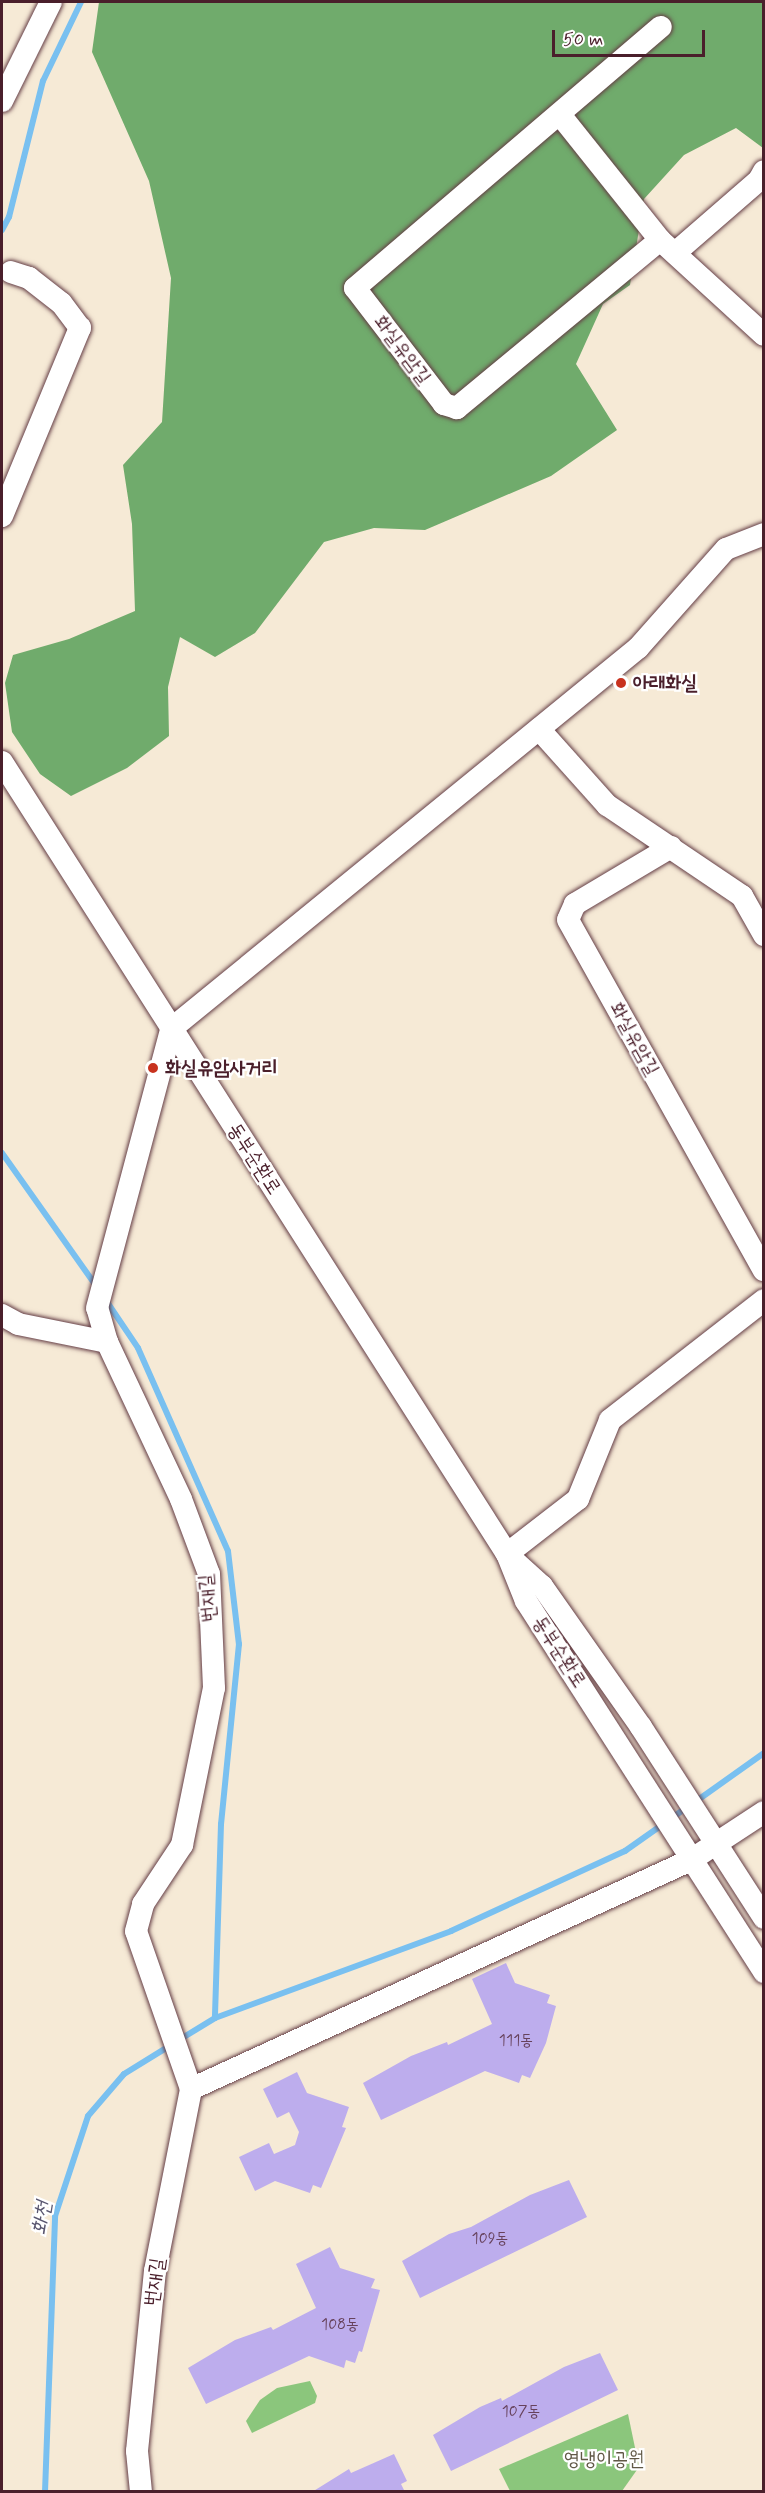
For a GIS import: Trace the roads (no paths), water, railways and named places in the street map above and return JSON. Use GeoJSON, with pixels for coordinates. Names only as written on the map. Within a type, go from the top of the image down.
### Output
{"type":"FeatureCollection","features":[{"type":"Feature","properties":{"kind":"street"},"geometry":{"type":"LineString","coordinates":[[2,101],[51,2]]}},
{"type":"Feature","properties":{"kind":"street","name":"화실유암길"},"geometry":{"type":"LineString","coordinates":[[661,27],[561,116],[355,288],[444,404],[457,408],[668,246],[759,180],[764,171]]}},
{"type":"Feature","properties":{"kind":"street"},"geometry":{"type":"LineString","coordinates":[[561,116],[668,246],[764,334]]}},
{"type":"Feature","properties":{"kind":"street"},"geometry":{"type":"LineString","coordinates":[[2,516],[80,328],[61,303],[29,278],[11,272]]}},
{"type":"Feature","properties":{"kind":"street"},"geometry":{"type":"LineString","coordinates":[[171,1029],[638,648],[726,549],[764,534]]}},
{"type":"Feature","properties":{"kind":"street"},"geometry":{"type":"LineString","coordinates":[[539,729],[607,805],[742,896],[764,935]]}},
{"type":"Feature","properties":{"kind":"street","name":"동부순환로"},"geometry":{"type":"LineString","coordinates":[[2,762],[507,1554],[526,1601],[691,1860]]}},
{"type":"Feature","properties":{"kind":"street","name":"화실유암길"},"geometry":{"type":"LineString","coordinates":[[671,847],[575,904],[568,920],[764,1270]]}},
{"type":"Feature","properties":{"kind":"street","name":"번재길"},"geometry":{"type":"LineString","coordinates":[[141,2492],[136,2451],[155,2271],[188,2082],[136,1931],[143,1904],[182,1845],[214,1688],[210,1586],[182,1499],[107,1342],[97,1308],[171,1029]]}},
{"type":"Feature","properties":{"kind":"street"},"geometry":{"type":"LineString","coordinates":[[507,1554],[578,1499],[610,1420],[764,1300]]}},
{"type":"Feature","properties":{"kind":"street"},"geometry":{"type":"LineString","coordinates":[[2,1315],[18,1324],[107,1342]]}},
{"type":"Feature","properties":{"kind":"street","name":"동부순환로"},"geometry":{"type":"LineString","coordinates":[[507,1554],[542,1586],[641,1727],[716,1844]]}},
{"type":"Feature","properties":{"kind":"street"},"geometry":{"type":"LineString","coordinates":[[188,2082],[691,1860],[764,1812]]}},
{"type":"Feature","properties":{"kind":"street"},"geometry":{"type":"LineString","coordinates":[[716,1844],[764,1918]]}},
{"type":"Feature","properties":{"kind":"street"},"geometry":{"type":"LineString","coordinates":[[691,1860],[764,1972]]}},
{"type":"Feature","properties":{"kind":"waterway"},"geometry":{"type":"LineString","coordinates":[[2,230],[9,217],[43,81],[81,2]]}},
{"type":"Feature","properties":{"kind":"waterway"},"geometry":{"type":"LineString","coordinates":[[2,1153],[96,1286]]}},
{"type":"Feature","properties":{"kind":"waterway"},"geometry":{"type":"LineString","coordinates":[[105,1299],[138,1348],[228,1551],[239,1644],[221,1824],[215,2018]]}},
{"type":"Feature","properties":{"kind":"waterway"},"geometry":{"type":"LineString","coordinates":[[695,1802],[764,1753]]}},
{"type":"Feature","properties":{"kind":"waterway"},"geometry":{"type":"LineString","coordinates":[[179,2040],[215,2018],[451,1931],[625,1851],[686,1808]]}},
{"type":"Feature","properties":{"kind":"waterway","name":"화천"},"geometry":{"type":"LineString","coordinates":[[45,2492],[55,2216],[88,2116],[124,2074],[171,2045]]}},
{"type":"Feature","properties":{"kind":"place","name":"아래화실"},"geometry":{"type":"Point","coordinates":[621,683]}},
{"type":"Feature","properties":{"kind":"place","name":"화실유암사거리"},"geometry":{"type":"Point","coordinates":[153,1068]}},
{"type":"Feature","properties":{"kind":"park label","name":"영냉이공원"},"geometry":{"type":"Point","coordinates":[604,2459]}}]}
